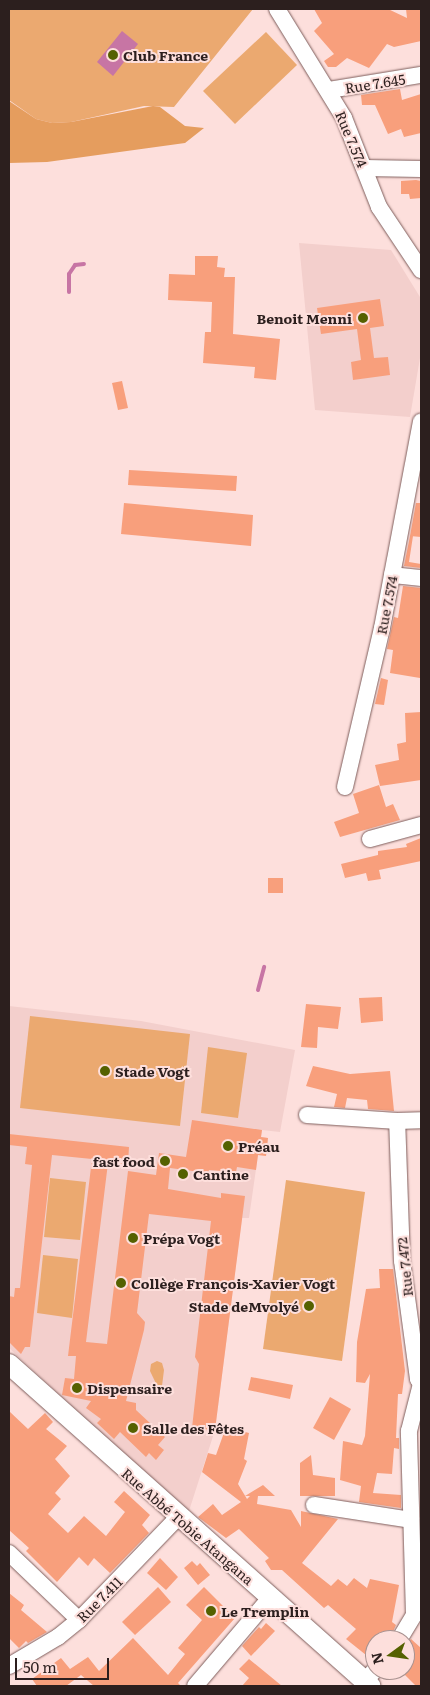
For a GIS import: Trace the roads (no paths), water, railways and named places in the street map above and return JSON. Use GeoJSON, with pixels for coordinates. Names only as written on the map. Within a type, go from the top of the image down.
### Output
{"type":"FeatureCollection","features":[{"type":"Feature","properties":{"kind":"main road","name":"Rue Abbé Tobie Atangana"},"geometry":{"type":"LineString","coordinates":[[9,1364],[270,1598],[365,1675]]}},
{"type":"Feature","properties":{"kind":"street","name":"Rue 7.574"},"geometry":{"type":"LineString","coordinates":[[278,9],[329,90],[365,168],[379,207],[421,270]]}},
{"type":"Feature","properties":{"kind":"street","name":"Rue 7.645"},"geometry":{"type":"LineString","coordinates":[[329,90],[421,75]]}},
{"type":"Feature","properties":{"kind":"street"},"geometry":{"type":"LineString","coordinates":[[365,168],[421,169]]}},
{"type":"Feature","properties":{"kind":"street","name":"Rue 7.574"},"geometry":{"type":"LineString","coordinates":[[345,787],[417,457],[421,422]]}},
{"type":"Feature","properties":{"kind":"street"},"geometry":{"type":"LineString","coordinates":[[392,574],[421,578]]}},
{"type":"Feature","properties":{"kind":"street"},"geometry":{"type":"LineString","coordinates":[[370,839],[421,824]]}},
{"type":"Feature","properties":{"kind":"street"},"geometry":{"type":"LineString","coordinates":[[307,1114],[397,1121],[421,1120]]}},
{"type":"Feature","properties":{"kind":"street","name":"Rue 7.472"},"geometry":{"type":"LineString","coordinates":[[397,1121],[402,1261],[418,1379],[421,1384],[408,1431],[414,1615],[405,1630]]}},
{"type":"Feature","properties":{"kind":"street"},"geometry":{"type":"LineString","coordinates":[[314,1505],[411,1520]]}},
{"type":"Feature","properties":{"kind":"street","name":"Rue 7.411"},"geometry":{"type":"LineString","coordinates":[[9,1666],[58,1637],[79,1620],[178,1517]]}},
{"type":"Feature","properties":{"kind":"street"},"geometry":{"type":"LineString","coordinates":[[9,1554],[79,1620]]}},
{"type":"Feature","properties":{"kind":"street"},"geometry":{"type":"LineString","coordinates":[[195,1686],[270,1598]]}},
{"type":"Feature","properties":{"kind":"waterway"},"geometry":{"type":"LineString","coordinates":[[69,292],[69,274],[75,265],[84,264]]}},
{"type":"Feature","properties":{"kind":"waterway"},"geometry":{"type":"LineString","coordinates":[[258,990],[264,967]]}},
{"type":"Feature","properties":{"kind":"place","name":"Club France"},"geometry":{"type":"Point","coordinates":[113,55]}},
{"type":"Feature","properties":{"kind":"place","name":"Benoit Menni"},"geometry":{"type":"Point","coordinates":[363,318]}},
{"type":"Feature","properties":{"kind":"place","name":"Stade Vogt"},"geometry":{"type":"Point","coordinates":[105,1071]}},
{"type":"Feature","properties":{"kind":"place","name":"Préau"},"geometry":{"type":"Point","coordinates":[228,1146]}},
{"type":"Feature","properties":{"kind":"place","name":"fast food"},"geometry":{"type":"Point","coordinates":[165,1161]}},
{"type":"Feature","properties":{"kind":"place","name":"Cantine"},"geometry":{"type":"Point","coordinates":[183,1174]}},
{"type":"Feature","properties":{"kind":"place","name":"Prépa Vogt"},"geometry":{"type":"Point","coordinates":[133,1238]}},
{"type":"Feature","properties":{"kind":"place","name":"Collège François-Xavier Vogt"},"geometry":{"type":"Point","coordinates":[121,1283]}},
{"type":"Feature","properties":{"kind":"place","name":"Stade deMvolyé"},"geometry":{"type":"Point","coordinates":[309,1306]}},
{"type":"Feature","properties":{"kind":"place","name":"Dispensaire"},"geometry":{"type":"Point","coordinates":[77,1388]}},
{"type":"Feature","properties":{"kind":"place","name":"Salle des Fêtes"},"geometry":{"type":"Point","coordinates":[133,1428]}},
{"type":"Feature","properties":{"kind":"place","name":"Le Tremplin"},"geometry":{"type":"Point","coordinates":[211,1611]}}]}
